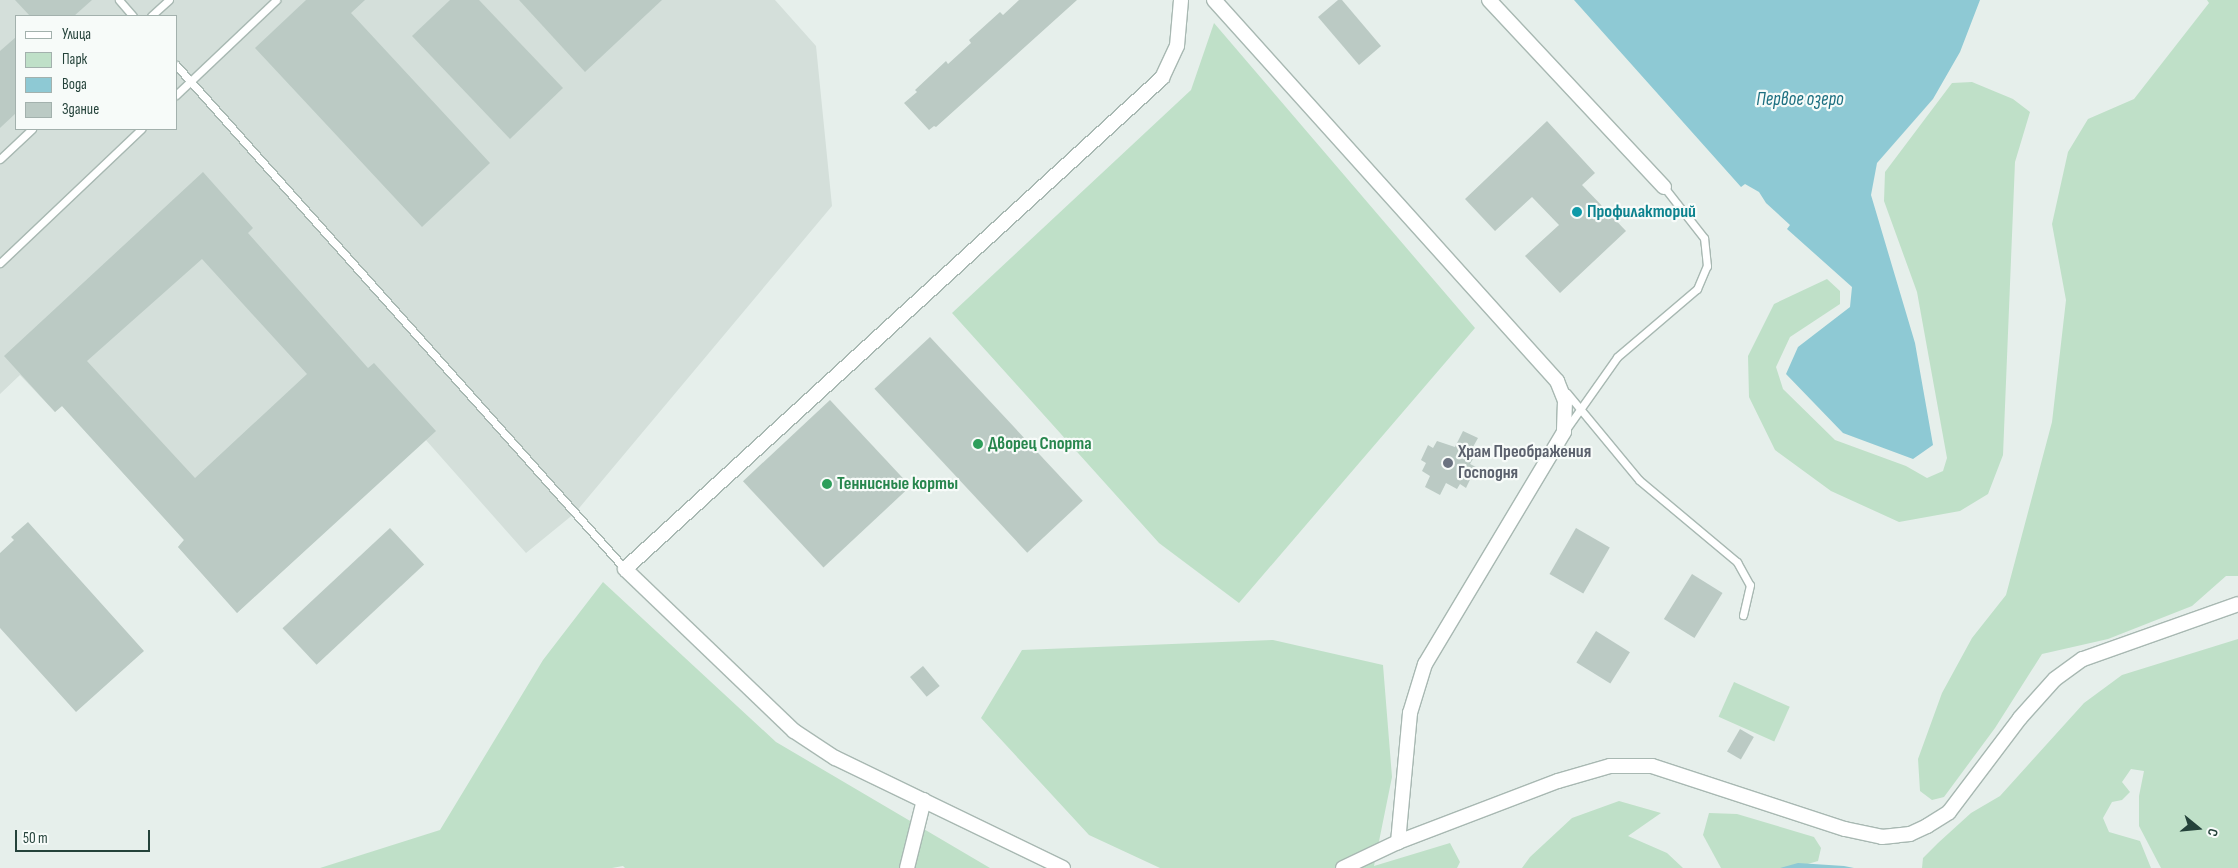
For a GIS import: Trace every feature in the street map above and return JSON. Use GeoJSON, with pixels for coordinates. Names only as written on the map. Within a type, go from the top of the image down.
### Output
{"type":"FeatureCollection","features":[{"type":"Feature","properties":{"kind":"street"},"geometry":{"type":"LineString","coordinates":[[1064,868],[836,758],[794,731],[625,569],[1162,78],[1177,46],[1181,0]]}},
{"type":"Feature","properties":{"kind":"street"},"geometry":{"type":"LineString","coordinates":[[1214,0],[1557,381],[1565,401],[1564,432],[1425,664],[1410,713],[1398,842]]}},
{"type":"Feature","properties":{"kind":"street"},"geometry":{"type":"LineString","coordinates":[[1489,0],[1664,188]]}},
{"type":"Feature","properties":{"kind":"street"},"geometry":{"type":"LineString","coordinates":[[1343,868],[1398,842],[1558,781],[1610,766],[1652,766],[1845,829],[1882,837],[1910,834],[1949,812],[2020,718],[2055,678],[2083,659],[2238,604]]}},
{"type":"Feature","properties":{"kind":"street"},"geometry":{"type":"LineString","coordinates":[[907,868],[924,800]]}},
{"type":"Feature","properties":{"kind":"lane"},"geometry":{"type":"LineString","coordinates":[[119,0],[132,15]]}},
{"type":"Feature","properties":{"kind":"lane"},"geometry":{"type":"LineString","coordinates":[[152,15],[168,0]]}},
{"type":"Feature","properties":{"kind":"lane"},"geometry":{"type":"LineString","coordinates":[[178,93],[276,0]]}},
{"type":"Feature","properties":{"kind":"lane"},"geometry":{"type":"LineString","coordinates":[[178,67],[625,569]]}},
{"type":"Feature","properties":{"kind":"lane"},"geometry":{"type":"LineString","coordinates":[[0,159],[31,130]]}},
{"type":"Feature","properties":{"kind":"lane"},"geometry":{"type":"LineString","coordinates":[[0,263],[140,130]]}},
{"type":"Feature","properties":{"kind":"lane"},"geometry":{"type":"LineString","coordinates":[[1564,432],[1579,408],[1617,357],[1697,289],[1707,266],[1704,238],[1664,188]]}},
{"type":"Feature","properties":{"kind":"lane"},"geometry":{"type":"LineString","coordinates":[[1557,381],[1639,480],[1737,562],[1750,585],[1743,615]]}},
{"type":"Feature","properties":{"kind":"shaded area"},"geometry":{"type":"Polygon","coordinates":[[[0,0],[775,0],[816,46],[832,206],[575,513],[526,553],[425,439],[237,613],[178,547],[184,540],[62,406],[55,412],[20,375],[0,394],[0,0]]]}},
{"type":"Feature","properties":{"kind":"green space"},"geometry":{"type":"Polygon","coordinates":[[[2207,0],[2238,0],[2238,576],[2226,576],[2192,606],[2108,639],[2042,654],[1995,728],[1944,797],[1932,800],[1920,791],[1918,759],[1942,693],[1972,638],[2006,595],[2052,422],[2066,300],[2052,224],[2068,152],[2088,119],[2134,99],[2209,3],[2207,0]]]}},
{"type":"Feature","properties":{"kind":"green space"},"geometry":{"type":"Polygon","coordinates":[[[1214,23],[1475,328],[1239,603],[1159,543],[952,313],[1191,90],[1214,23]]]}},
{"type":"Feature","properties":{"kind":"green space"},"geometry":{"type":"Polygon","coordinates":[[[1972,82],[2013,99],[2030,112],[2015,162],[2003,455],[1988,494],[1960,511],[1899,522],[1831,491],[1775,450],[1749,397],[1748,356],[1774,304],[1827,279],[1840,291],[1840,304],[1790,337],[1776,367],[1783,389],[1835,440],[1906,466],[1927,478],[1943,471],[1947,458],[1917,292],[1884,201],[1885,172],[1952,83],[1972,82]]]}},
{"type":"Feature","properties":{"kind":"green space"},"geometry":{"type":"Polygon","coordinates":[[[603,582],[776,742],[990,868],[625,868],[623,866],[612,868],[320,868],[440,830],[543,660],[603,582]]]}},
{"type":"Feature","properties":{"kind":"green space"},"geometry":{"type":"Polygon","coordinates":[[[2238,639],[2238,868],[2161,868],[2139,826],[2139,796],[2144,771],[2131,769],[2122,782],[2130,792],[2122,800],[2112,802],[2103,818],[2109,832],[2140,841],[2151,868],[1922,868],[1923,858],[1938,843],[1971,813],[2000,796],[2084,703],[2122,675],[2238,639]]]}},
{"type":"Feature","properties":{"kind":"green space"},"geometry":{"type":"Polygon","coordinates":[[[1273,640],[1383,665],[1392,777],[1374,866],[1450,843],[1460,862],[1457,868],[1160,868],[1089,835],[981,718],[1022,650],[1273,640]]]}},
{"type":"Feature","properties":{"kind":"green space"},"geometry":{"type":"Polygon","coordinates":[[[1734,682],[1790,707],[1774,742],[1719,717],[1734,682]]]}},
{"type":"Feature","properties":{"kind":"green space"},"geometry":{"type":"Polygon","coordinates":[[[1619,801],[1661,813],[1628,836],[1667,853],[1683,868],[1522,868],[1530,857],[1572,818],[1619,801]]]}},
{"type":"Feature","properties":{"kind":"green space"},"geometry":{"type":"Polygon","coordinates":[[[1709,813],[1737,814],[1814,837],[1821,848],[1818,861],[1794,868],[1721,868],[1703,835],[1709,813]]]}},
{"type":"Feature","properties":{"kind":"water","name":"Первое озеро"},"geometry":{"type":"Polygon","coordinates":[[[1574,0],[1980,0],[1960,52],[1933,99],[1877,163],[1871,195],[1915,343],[1933,445],[1913,459],[1843,433],[1786,374],[1798,347],[1850,307],[1852,287],[1787,229],[1790,225],[1766,203],[1759,192],[1745,184],[1741,187],[1574,0]]]}},
{"type":"Feature","properties":{"kind":"water"},"geometry":{"type":"Polygon","coordinates":[[[1798,863],[1844,866],[1854,868],[1780,868],[1798,863]]]}},
{"type":"Feature","properties":{"kind":"building"},"geometry":{"type":"Polygon","coordinates":[[[15,0],[92,0],[75,15],[29,15],[15,0]]]}},
{"type":"Feature","properties":{"kind":"building"},"geometry":{"type":"Polygon","coordinates":[[[306,0],[365,0],[351,13],[490,163],[422,227],[255,48],[306,0]]]}},
{"type":"Feature","properties":{"kind":"building"},"geometry":{"type":"Polygon","coordinates":[[[450,0],[479,0],[563,88],[510,139],[412,36],[450,0]]]}},
{"type":"Feature","properties":{"kind":"building"},"geometry":{"type":"Polygon","coordinates":[[[519,0],[662,0],[585,72],[519,0]]]}},
{"type":"Feature","properties":{"kind":"building"},"geometry":{"type":"Polygon","coordinates":[[[1019,0],[1077,0],[936,127],[934,126],[929,130],[904,103],[946,61],[948,64],[971,43],[969,40],[1000,12],[1003,15],[1019,0]]]}},
{"type":"Feature","properties":{"kind":"building"},"geometry":{"type":"Polygon","coordinates":[[[1338,0],[1342,0],[1381,46],[1359,65],[1318,17],[1338,0]]]}},
{"type":"Feature","properties":{"kind":"building"},"geometry":{"type":"Polygon","coordinates":[[[15,38],[15,114],[0,128],[0,51],[15,38]]]}},
{"type":"Feature","properties":{"kind":"building","name":"Профилакторий"},"geometry":{"type":"Polygon","coordinates":[[[1547,121],[1595,173],[1582,185],[1626,231],[1560,293],[1525,256],[1559,225],[1532,197],[1495,231],[1465,199],[1547,121]]]}},
{"type":"Feature","properties":{"kind":"building"},"geometry":{"type":"Polygon","coordinates":[[[203,172],[253,228],[248,233],[368,368],[374,363],[436,431],[237,613],[178,547],[184,540],[62,406],[55,412],[4,356],[203,172]],[[202,259],[87,361],[195,478],[307,374],[202,259]]]}},
{"type":"Feature","properties":{"kind":"building","name":"Дворец Спорта"},"geometry":{"type":"Polygon","coordinates":[[[930,337],[1083,501],[1027,553],[874,389],[930,337]]]}},
{"type":"Feature","properties":{"kind":"building","name":"Теннисные корты"},"geometry":{"type":"Polygon","coordinates":[[[830,400],[910,486],[823,567],[743,481],[830,400]]]}},
{"type":"Feature","properties":{"kind":"building","name":"Храм Преображения Господня"},"geometry":{"type":"Polygon","coordinates":[[[1463,431],[1478,438],[1468,456],[1473,459],[1470,464],[1476,467],[1466,488],[1460,484],[1457,489],[1446,483],[1440,495],[1425,487],[1430,476],[1422,471],[1426,463],[1421,460],[1428,445],[1433,448],[1437,441],[1455,447],[1463,431]]]}},
{"type":"Feature","properties":{"kind":"building"},"geometry":{"type":"Polygon","coordinates":[[[28,522],[144,651],[76,712],[0,628],[0,553],[14,540],[11,537],[28,522]]]}},
{"type":"Feature","properties":{"kind":"building"},"geometry":{"type":"Polygon","coordinates":[[[390,528],[424,565],[317,665],[282,628],[390,528]]]}},
{"type":"Feature","properties":{"kind":"building"},"geometry":{"type":"Polygon","coordinates":[[[1576,528],[1610,548],[1583,593],[1550,574],[1576,528]]]}},
{"type":"Feature","properties":{"kind":"building"},"geometry":{"type":"Polygon","coordinates":[[[1692,574],[1723,593],[1694,638],[1664,619],[1692,574]]]}},
{"type":"Feature","properties":{"kind":"building"},"geometry":{"type":"Polygon","coordinates":[[[1596,631],[1630,652],[1610,684],[1576,662],[1596,631]]]}},
{"type":"Feature","properties":{"kind":"building"},"geometry":{"type":"Polygon","coordinates":[[[923,666],[940,686],[927,697],[910,677],[923,666]]]}},
{"type":"Feature","properties":{"kind":"building"},"geometry":{"type":"Polygon","coordinates":[[[1740,729],[1754,737],[1741,760],[1727,752],[1740,729]]]}},
{"type":"Feature","properties":{"kind":"place","name":"Профилакторий"},"geometry":{"type":"Point","coordinates":[1577,212]}},
{"type":"Feature","properties":{"kind":"place","name":"Дворец Спорта"},"geometry":{"type":"Point","coordinates":[978,444]}},
{"type":"Feature","properties":{"kind":"place","name":"Храм Преображения Господня"},"geometry":{"type":"Point","coordinates":[1448,463]}},
{"type":"Feature","properties":{"kind":"place","name":"Теннисные корты"},"geometry":{"type":"Point","coordinates":[827,484]}}]}
